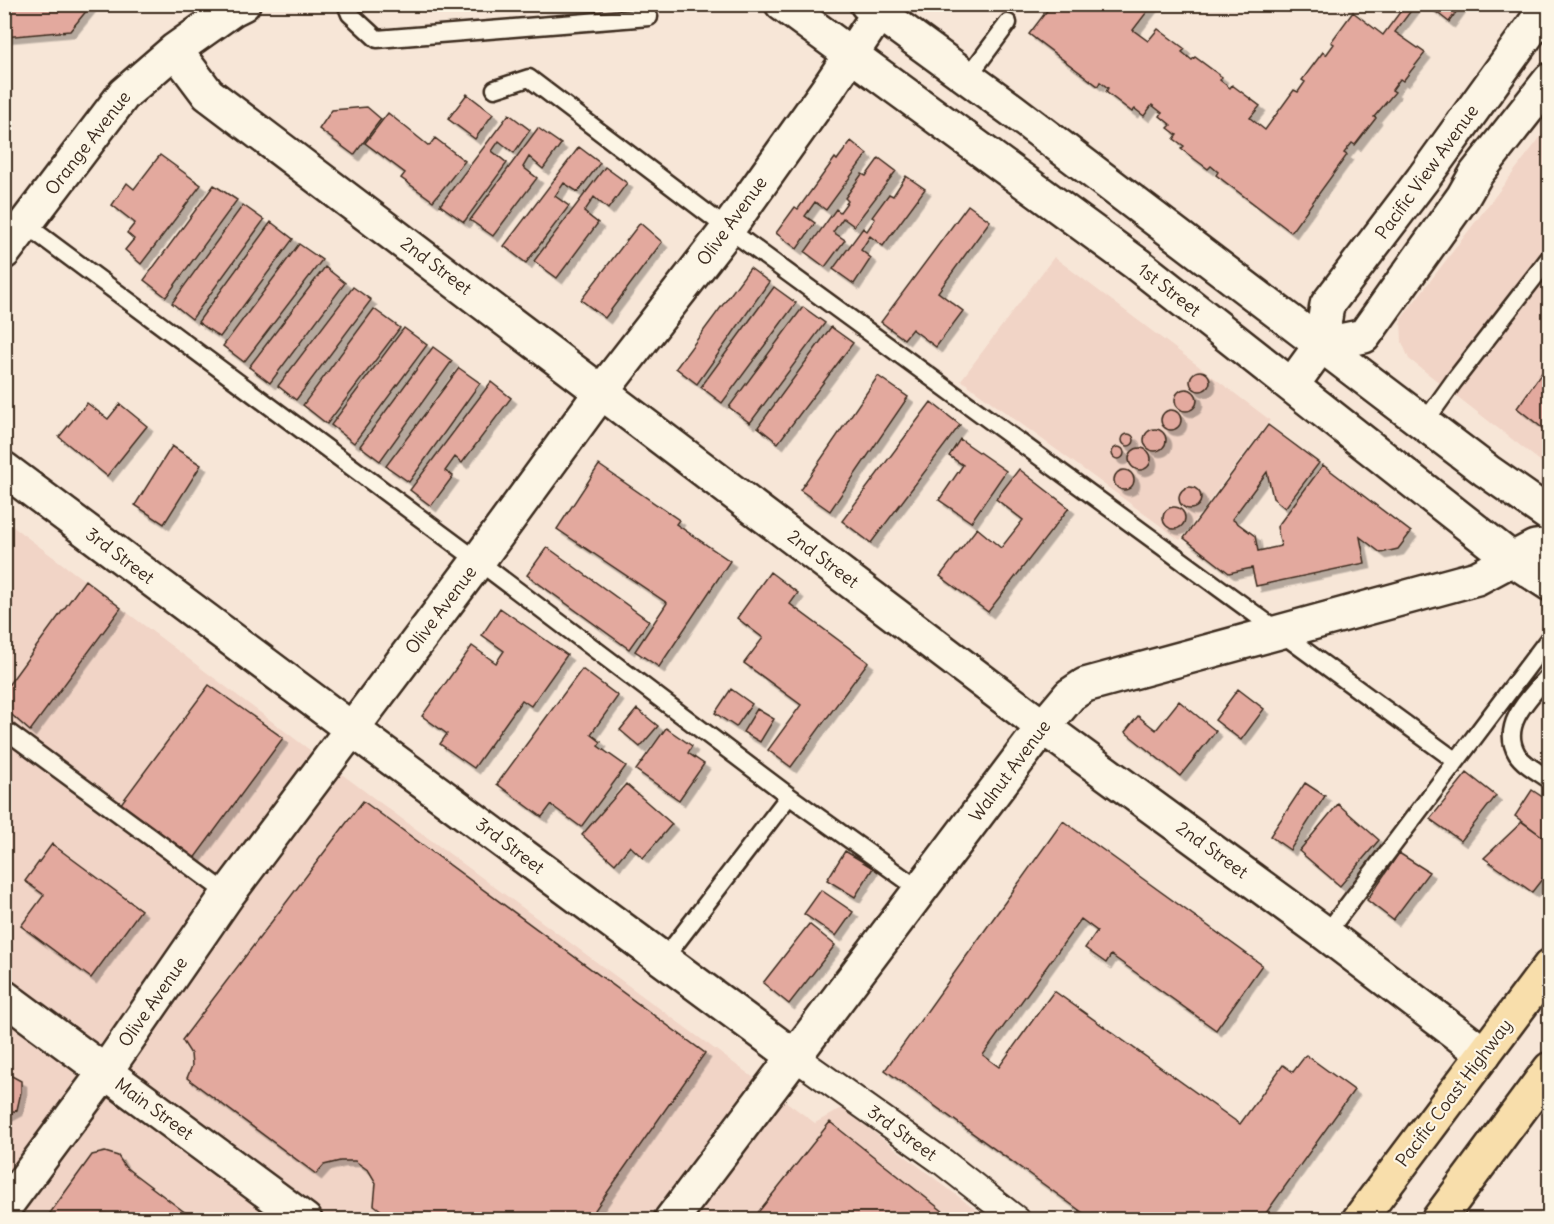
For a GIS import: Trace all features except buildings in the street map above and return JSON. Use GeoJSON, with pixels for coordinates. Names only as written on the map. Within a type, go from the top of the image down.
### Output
{"type":"FeatureCollection","features":[{"type":"Feature","properties":{"kind":"highway","name":"Pacific Coast Highway"},"geometry":{"type":"LineString","coordinates":[[1359,1220],[1550,966]]}},
{"type":"Feature","properties":{"kind":"highway"},"geometry":{"type":"LineString","coordinates":[[1438,1220],[1550,1069]]}},
{"type":"Feature","properties":{"kind":"street","name":"Orange Avenue"},"geometry":{"type":"LineString","coordinates":[[4,252],[124,94],[175,50],[243,4]]}},
{"type":"Feature","properties":{"kind":"street","name":"1st Street"},"geometry":{"type":"LineString","coordinates":[[782,4],[1137,264],[1513,560],[1550,584]]}},
{"type":"Feature","properties":{"kind":"street","name":"Pacific View Avenue"},"geometry":{"type":"LineString","coordinates":[[1292,385],[1321,345],[1327,305],[1549,4]]}},
{"type":"Feature","properties":{"kind":"street","name":"Olive Avenue"},"geometry":{"type":"LineString","coordinates":[[4,1208],[105,1072],[228,894],[478,561],[602,391],[729,229],[851,56],[873,9]]}},
{"type":"Feature","properties":{"kind":"street"},"geometry":{"type":"LineString","coordinates":[[873,9],[968,77],[1424,423],[1550,515]]}},
{"type":"Feature","properties":{"kind":"street","name":"2nd Street"},"geometry":{"type":"LineString","coordinates":[[175,50],[208,94],[1043,727],[1326,934],[1484,1054]]}},
{"type":"Feature","properties":{"kind":"street"},"geometry":{"type":"LineString","coordinates":[[1321,345],[1364,336],[1464,197],[1476,174],[1550,80]]}},
{"type":"Feature","properties":{"kind":"street","name":"3rd Street"},"geometry":{"type":"LineString","coordinates":[[4,469],[663,960],[943,1162],[1017,1220]]}},
{"type":"Feature","properties":{"kind":"street","name":"Walnut Avenue"},"geometry":{"type":"LineString","coordinates":[[671,1220],[1043,727],[1070,695],[1085,685],[1477,578],[1535,547],[1550,545]]}},
{"type":"Feature","properties":{"kind":"street","name":"Main Street"},"geometry":{"type":"LineString","coordinates":[[4,997],[305,1220]]}},
{"type":"Feature","properties":{"kind":"lane"},"geometry":{"type":"LineString","coordinates":[[346,4],[351,14],[377,39],[649,17]]}},
{"type":"Feature","properties":{"kind":"lane"},"geometry":{"type":"LineString","coordinates":[[968,77],[1008,23]]}},
{"type":"Feature","properties":{"kind":"lane"},"geometry":{"type":"LineString","coordinates":[[495,89],[529,78],[729,229],[1278,633],[1456,761]]}},
{"type":"Feature","properties":{"kind":"lane"},"geometry":{"type":"LineString","coordinates":[[25,224],[789,796],[920,890]]}},
{"type":"Feature","properties":{"kind":"lane"},"geometry":{"type":"LineString","coordinates":[[1424,423],[1550,257]]}},
{"type":"Feature","properties":{"kind":"lane"},"geometry":{"type":"LineString","coordinates":[[1326,934],[1550,637]]}},
{"type":"Feature","properties":{"kind":"lane"},"geometry":{"type":"LineString","coordinates":[[1547,682],[1519,712],[1510,736],[1518,755],[1550,780]]}},
{"type":"Feature","properties":{"kind":"lane"},"geometry":{"type":"LineString","coordinates":[[4,729],[228,894]]}},
{"type":"Feature","properties":{"kind":"lane"},"geometry":{"type":"LineString","coordinates":[[663,960],[789,796]]}},
{"type":"Feature","properties":{"kind":"shaded area"},"geometry":{"type":"Polygon","coordinates":[[[1549,126],[1549,468],[1409,359],[1402,342],[1401,319],[1549,126]]]}},
{"type":"Feature","properties":{"kind":"shaded area"},"geometry":{"type":"Polygon","coordinates":[[[1054,257],[1270,420],[1180,540],[961,380],[1054,257]]]}},
{"type":"Feature","properties":{"kind":"shaded area"},"geometry":{"type":"Polygon","coordinates":[[[4,520],[367,793],[815,1123],[842,1108],[988,1219],[5,1219],[4,520]]]}}]}
